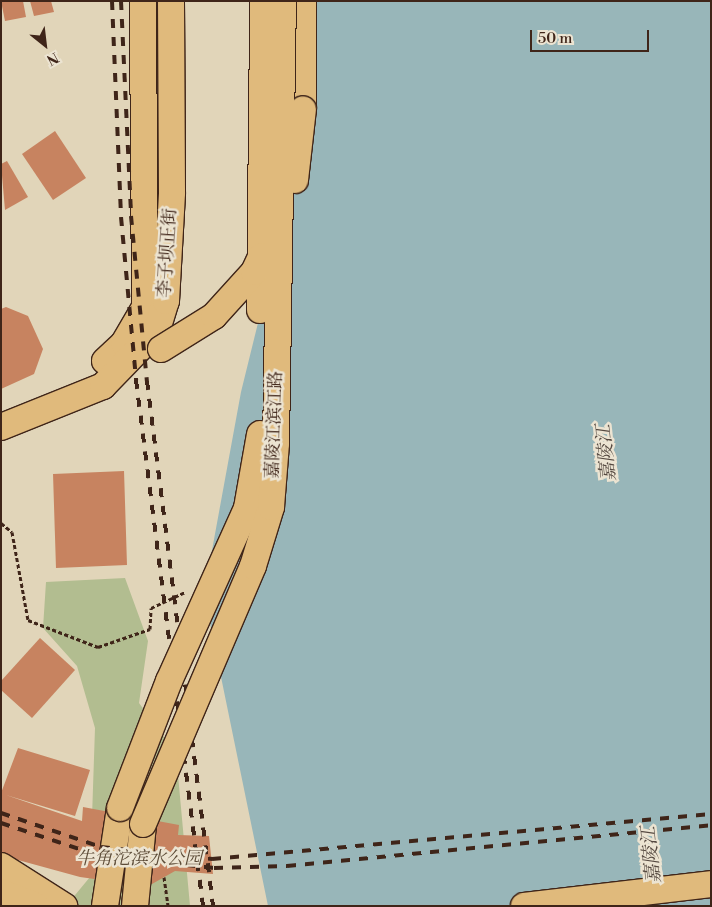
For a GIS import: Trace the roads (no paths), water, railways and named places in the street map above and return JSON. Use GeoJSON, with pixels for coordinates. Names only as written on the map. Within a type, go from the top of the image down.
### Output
{"type":"FeatureCollection","features":[{"type":"Feature","properties":{"kind":"main road","name":"李子坝正街"},"geometry":{"type":"LineString","coordinates":[[6,415],[100,366],[124,343],[145,307],[143,1]]}},
{"type":"Feature","properties":{"kind":"main road","name":"李子坝正街"},"geometry":{"type":"LineString","coordinates":[[6,415],[103,386],[157,330],[166,300],[173,74],[171,1]]}},
{"type":"Feature","properties":{"kind":"main road","name":"嘉陵江滨江路"},"geometry":{"type":"LineString","coordinates":[[104,906],[120,808],[168,681],[247,508],[260,449],[263,1]]}},
{"type":"Feature","properties":{"kind":"main road","name":"嘉陵江滨江路"},"geometry":{"type":"LineString","coordinates":[[135,906],[144,824],[253,566],[271,507],[276,443],[283,1]]}},
{"type":"Feature","properties":{"kind":"main road"},"geometry":{"type":"LineString","coordinates":[[103,386],[214,316],[254,272],[296,178],[303,109],[304,1]]}},
{"type":"Feature","properties":{"kind":"main road"},"geometry":{"type":"LineString","coordinates":[[1,866],[64,906]]}},
{"type":"Feature","properties":{"kind":"main road"},"geometry":{"type":"LineString","coordinates":[[524,906],[711,884]]}},
{"type":"Feature","properties":{"kind":"main road"},"geometry":{"type":"LineString","coordinates":[[1,892],[35,906]]}},
{"type":"Feature","properties":{"kind":"water","name":"嘉陵江"},"geometry":{"type":"Polygon","coordinates":[[[301,1],[711,1],[711,906],[268,906],[204,594],[241,392],[317,83],[301,1]]]}},
{"type":"Feature","properties":{"kind":"railway"},"geometry":{"type":"LineString","coordinates":[[112,1],[121,217],[136,380],[203,906]]}},
{"type":"Feature","properties":{"kind":"railway"},"geometry":{"type":"LineString","coordinates":[[121,1],[131,216],[147,381],[213,906]]}},
{"type":"Feature","properties":{"kind":"railway"},"geometry":{"type":"LineString","coordinates":[[1,813],[101,847],[212,859],[711,814]]}},
{"type":"Feature","properties":{"kind":"railway"},"geometry":{"type":"LineString","coordinates":[[1,823],[97,855],[214,868],[287,866],[711,825]]}},
{"type":"Feature","properties":{"kind":"park label","name":"牛角沱滨水公园"},"geometry":{"type":"Point","coordinates":[139,859]}}]}
